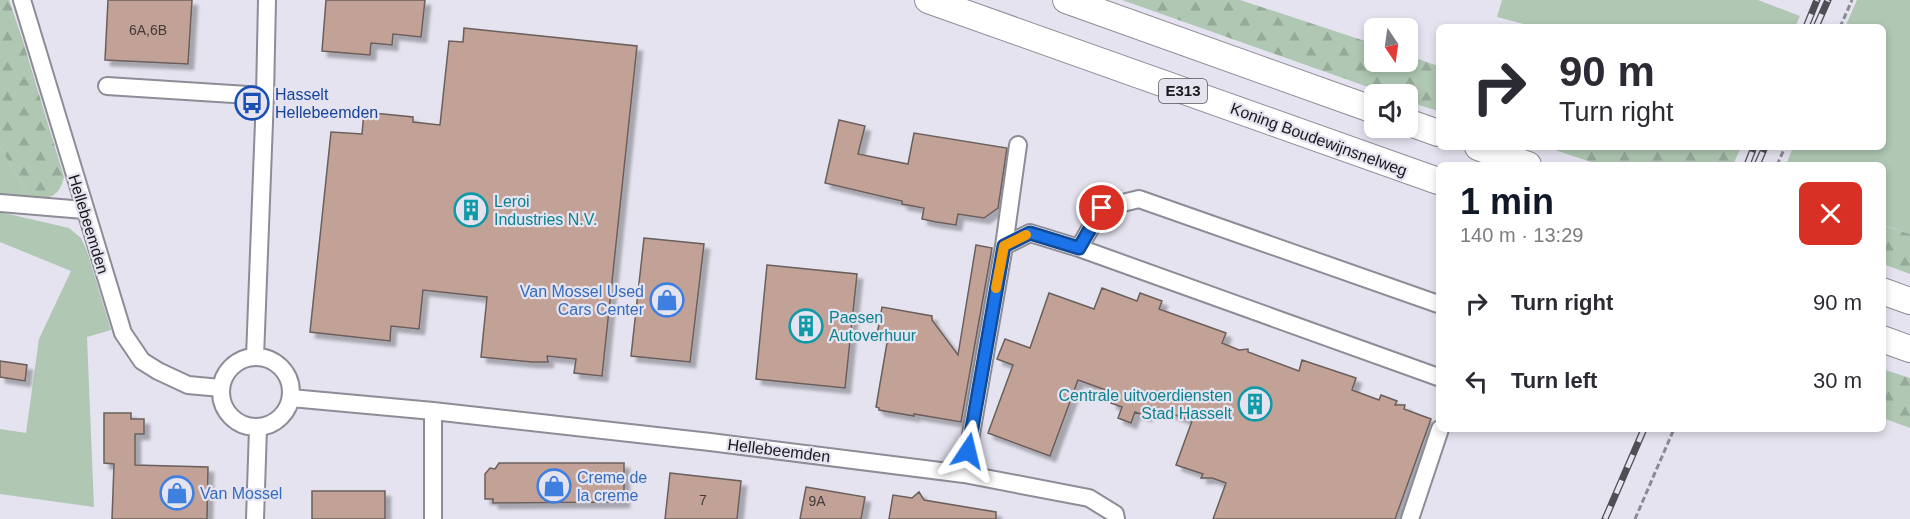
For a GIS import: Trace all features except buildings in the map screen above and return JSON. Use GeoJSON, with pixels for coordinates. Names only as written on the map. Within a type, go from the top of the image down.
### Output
{"type":"FeatureCollection","features":[{"type":"Feature","properties":{"kind":"highway","name":"Koning Boudewijnsnelweg"},"geometry":{"type":"LineString","coordinates":[[928,0],[1436,180]]}},
{"type":"Feature","properties":{"kind":"highway"},"geometry":{"type":"LineString","coordinates":[[1066,0],[1364,106]]}},
{"type":"Feature","properties":{"kind":"highway"},"geometry":{"type":"LineString","coordinates":[[1418,126],[1436,132]]}},
{"type":"Feature","properties":{"kind":"highway"},"geometry":{"type":"LineString","coordinates":[[1486,150],[1520,162]]}},
{"type":"Feature","properties":{"kind":"highway"},"geometry":{"type":"LineString","coordinates":[[1886,292],[1910,301]]}},
{"type":"Feature","properties":{"kind":"highway"},"geometry":{"type":"LineString","coordinates":[[1886,340],[1910,349]]}},
{"type":"Feature","properties":{"kind":"street","name":"Hellebeemden"},"geometry":{"type":"LineString","coordinates":[[22,0],[123,333],[142,361],[188,385],[221,388]]}},
{"type":"Feature","properties":{"kind":"street"},"geometry":{"type":"LineString","coordinates":[[255,357],[266,96],[267,0]]}},
{"type":"Feature","properties":{"kind":"street"},"geometry":{"type":"LineString","coordinates":[[107,86],[266,96]]}},
{"type":"Feature","properties":{"kind":"street"},"geometry":{"type":"LineString","coordinates":[[964,474],[1004,246],[1018,145]]}},
{"type":"Feature","properties":{"kind":"street"},"geometry":{"type":"LineString","coordinates":[[1079,248],[1102,208],[1139,199],[1436,303]]}},
{"type":"Feature","properties":{"kind":"street"},"geometry":{"type":"LineString","coordinates":[[0,203],[84,210]]}},
{"type":"Feature","properties":{"kind":"street"},"geometry":{"type":"LineString","coordinates":[[1004,246],[1030,233],[1079,248],[1436,376]]}},
{"type":"Feature","properties":{"kind":"street"},"geometry":{"type":"LineString","coordinates":[[255,357],[270,360],[283,369],[290,383],[291,398],[280,419],[258,428],[243,425],[230,416],[222,403],[221,388],[227,372],[239,361],[255,357]]}},
{"type":"Feature","properties":{"kind":"street","name":"Hellebeemden"},"geometry":{"type":"LineString","coordinates":[[291,398],[433,411],[710,442],[964,474],[1089,498],[1115,514],[1116,519]]}},
{"type":"Feature","properties":{"kind":"street"},"geometry":{"type":"LineString","coordinates":[[433,411],[433,519]]}},
{"type":"Feature","properties":{"kind":"street"},"geometry":{"type":"LineString","coordinates":[[255,519],[258,428]]}},
{"type":"Feature","properties":{"kind":"street"},"geometry":{"type":"LineString","coordinates":[[1410,519],[1439,432]]}},
{"type":"Feature","properties":{"kind":"path"},"geometry":{"type":"LineString","coordinates":[[1841,24],[1852,0]]}},
{"type":"Feature","properties":{"kind":"path"},"geometry":{"type":"LineString","coordinates":[[1635,519],[1673,432]]}},
{"type":"Feature","properties":{"kind":"green space"},"geometry":{"type":"Polygon","coordinates":[[[0,0],[9,0],[64,177],[59,189],[52,196],[30,198],[0,147],[0,0]]]}},
{"type":"Feature","properties":{"kind":"green space"},"geometry":{"type":"Polygon","coordinates":[[[1122,0],[1240,0],[1364,41],[1364,72],[1418,72],[1418,59],[1436,65],[1436,110],[1418,105],[1418,84],[1364,86],[1122,0]]]}},
{"type":"Feature","properties":{"kind":"green space"},"geometry":{"type":"Polygon","coordinates":[[[1502,0],[1758,0],[1800,16],[1796,24],[1524,24],[1497,17],[1502,0]]]}},
{"type":"Feature","properties":{"kind":"green space"},"geometry":{"type":"Polygon","coordinates":[[[1857,0],[1910,0],[1910,234],[1886,226],[1886,162],[1787,162],[1792,150],[1886,150],[1886,24],[1846,24],[1857,0]]]}},
{"type":"Feature","properties":{"kind":"green space"},"geometry":{"type":"Polygon","coordinates":[[[0,147],[30,198],[0,194],[0,147]]]}},
{"type":"Feature","properties":{"kind":"green space"},"geometry":{"type":"Polygon","coordinates":[[[1555,150],[1740,150],[1734,162],[1591,162],[1555,150]]]}},
{"type":"Feature","properties":{"kind":"green space"},"geometry":{"type":"Polygon","coordinates":[[[0,212],[69,228],[81,238],[87,251],[111,330],[87,337],[94,507],[0,494],[0,429],[26,433],[39,339],[71,271],[0,242],[0,212]]]}},
{"type":"Feature","properties":{"kind":"green space"},"geometry":{"type":"Polygon","coordinates":[[[1886,226],[1910,234],[1910,274],[1886,265],[1886,226]]]}},
{"type":"Feature","properties":{"kind":"green space"},"geometry":{"type":"Polygon","coordinates":[[[1886,370],[1910,378],[1910,428],[1886,419],[1886,370]]]}},
{"type":"Feature","properties":{"kind":"railway"},"geometry":{"type":"LineString","coordinates":[[1807,24],[1817,0]]}},
{"type":"Feature","properties":{"kind":"railway"},"geometry":{"type":"LineString","coordinates":[[1817,24],[1828,0]]}},
{"type":"Feature","properties":{"kind":"railway"},"geometry":{"type":"LineString","coordinates":[[1748,162],[1753,150]]}},
{"type":"Feature","properties":{"kind":"railway"},"geometry":{"type":"LineString","coordinates":[[1758,162],[1764,150]]}},
{"type":"Feature","properties":{"kind":"railway"},"geometry":{"type":"LineString","coordinates":[[1605,519],[1643,432]]}},
{"type":"Feature","properties":{"kind":"slow traffic"},"geometry":{"type":"LineString","coordinates":[[996,288],[1004,246],[1026,235]]}},
{"type":"Feature","properties":{"kind":"place","name":"Hasselt Hellebeemden"},"geometry":{"type":"Point","coordinates":[252,103]}},
{"type":"Feature","properties":{"kind":"place","name":"Leroi Industries N.V."},"geometry":{"type":"Point","coordinates":[471,210]}},
{"type":"Feature","properties":{"kind":"place","name":"Van Mossel Used Cars Center"},"geometry":{"type":"Point","coordinates":[667,300]}},
{"type":"Feature","properties":{"kind":"place","name":"Paesen Autoverhuur"},"geometry":{"type":"Point","coordinates":[806,326]}},
{"type":"Feature","properties":{"kind":"place","name":"Centrale uitvoerdiensten Stad Hasselt"},"geometry":{"type":"Point","coordinates":[1255,404]}},
{"type":"Feature","properties":{"kind":"place","name":"Creme de la creme"},"geometry":{"type":"Point","coordinates":[554,486]}},
{"type":"Feature","properties":{"kind":"place","name":"Van Mossel"},"geometry":{"type":"Point","coordinates":[177,493]}},
{"type":"Feature","properties":{"kind":"route"},"geometry":{"type":"LineString","coordinates":[[968,451],[1004,246],[1030,233],[1079,248],[1102,208]]}}]}
